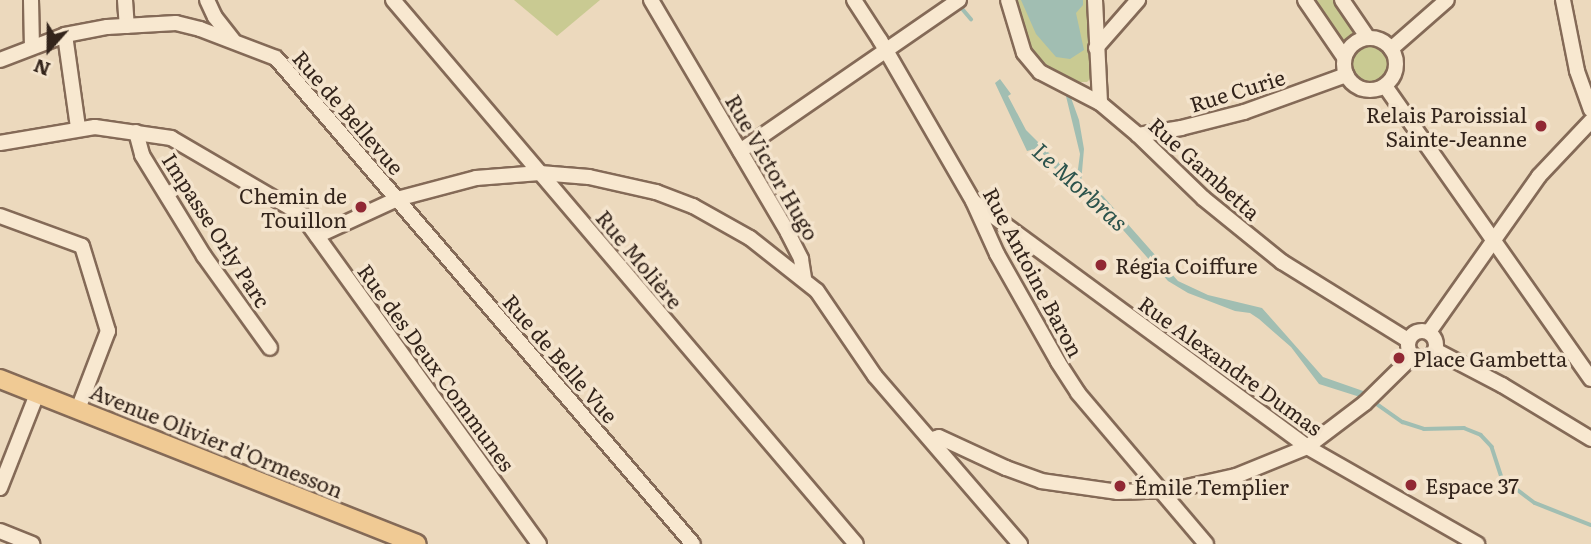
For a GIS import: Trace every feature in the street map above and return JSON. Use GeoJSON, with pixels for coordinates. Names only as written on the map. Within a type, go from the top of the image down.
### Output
{"type":"FeatureCollection","features":[{"type":"Feature","properties":{"kind":"main road","name":"Avenue Olivier d'Ormesson"},"geometry":{"type":"LineString","coordinates":[[0,379],[417,544]]}},
{"type":"Feature","properties":{"kind":"street"},"geometry":{"type":"LineString","coordinates":[[31,0],[32,47]]}},
{"type":"Feature","properties":{"kind":"street"},"geometry":{"type":"LineString","coordinates":[[125,0],[127,26]]}},
{"type":"Feature","properties":{"kind":"street"},"geometry":{"type":"LineString","coordinates":[[208,0],[215,17],[234,41]]}},
{"type":"Feature","properties":{"kind":"street","name":"Rue Molière"},"geometry":{"type":"LineString","coordinates":[[393,0],[856,544]]}},
{"type":"Feature","properties":{"kind":"street","name":"Rue Victor Hugo"},"geometry":{"type":"LineString","coordinates":[[651,0],[801,259],[804,278],[827,303],[875,376],[933,439],[1020,544]]}},
{"type":"Feature","properties":{"kind":"street","name":"Rue Antoine Baron"},"geometry":{"type":"LineString","coordinates":[[854,0],[973,201],[997,254],[1078,393],[1206,544]]}},
{"type":"Feature","properties":{"kind":"street"},"geometry":{"type":"LineString","coordinates":[[740,151],[959,0]]}},
{"type":"Feature","properties":{"kind":"street","name":"Rue Gambetta"},"geometry":{"type":"LineString","coordinates":[[1008,0],[1024,53],[1040,72],[1100,103],[1253,240],[1321,288],[1408,340]]}},
{"type":"Feature","properties":{"kind":"street"},"geometry":{"type":"LineString","coordinates":[[1095,0],[1100,103]]}},
{"type":"Feature","properties":{"kind":"street"},"geometry":{"type":"LineString","coordinates":[[1096,48],[1138,0]]}},
{"type":"Feature","properties":{"kind":"street"},"geometry":{"type":"LineString","coordinates":[[1306,0],[1344,57],[1346,75],[1363,90],[1385,86],[1391,80],[1396,64],[1391,49],[1385,43],[1368,38],[1353,44],[1344,57]]}},
{"type":"Feature","properties":{"kind":"street"},"geometry":{"type":"LineString","coordinates":[[1342,0],[1368,38]]}},
{"type":"Feature","properties":{"kind":"street"},"geometry":{"type":"LineString","coordinates":[[1391,49],[1447,0]]}},
{"type":"Feature","properties":{"kind":"street"},"geometry":{"type":"LineString","coordinates":[[1563,0],[1577,71],[1591,110]]}},
{"type":"Feature","properties":{"kind":"street"},"geometry":{"type":"LineString","coordinates":[[0,61],[65,35],[127,26],[176,23],[234,41]]}},
{"type":"Feature","properties":{"kind":"street"},"geometry":{"type":"LineString","coordinates":[[65,35],[78,128]]}},
{"type":"Feature","properties":{"kind":"street","name":"Rue de Bellevue"},"geometry":{"type":"LineString","coordinates":[[234,41],[276,58],[397,199]]}},
{"type":"Feature","properties":{"kind":"street","name":"Rue Curie"},"geometry":{"type":"LineString","coordinates":[[1138,135],[1181,128],[1244,112],[1346,75]]}},
{"type":"Feature","properties":{"kind":"street"},"geometry":{"type":"LineString","coordinates":[[1385,86],[1591,379]]}},
{"type":"Feature","properties":{"kind":"street"},"geometry":{"type":"LineString","coordinates":[[1429,332],[1539,176],[1591,121]]}},
{"type":"Feature","properties":{"kind":"street"},"geometry":{"type":"LineString","coordinates":[[0,143],[78,128],[136,131]]}},
{"type":"Feature","properties":{"kind":"street","name":"Rue des Deux Communes"},"geometry":{"type":"LineString","coordinates":[[136,131],[171,138],[301,214],[539,544]]}},
{"type":"Feature","properties":{"kind":"street","name":"Impasse Orly Parc"},"geometry":{"type":"LineString","coordinates":[[136,131],[142,155],[204,256],[270,348]]}},
{"type":"Feature","properties":{"kind":"street"},"geometry":{"type":"LineString","coordinates":[[317,236],[397,199],[476,178],[540,173],[589,177],[623,183],[693,206],[750,238],[804,278]]}},
{"type":"Feature","properties":{"kind":"street","name":"Rue de Belle Vue"},"geometry":{"type":"LineString","coordinates":[[397,199],[693,544]]}},
{"type":"Feature","properties":{"kind":"street","name":"Rue Alexandre Dumas"},"geometry":{"type":"LineString","coordinates":[[973,201],[1307,447],[1477,544]]}},
{"type":"Feature","properties":{"kind":"street"},"geometry":{"type":"LineString","coordinates":[[0,216],[82,246],[108,331],[78,409]]}},
{"type":"Feature","properties":{"kind":"street"},"geometry":{"type":"LineString","coordinates":[[1415,332],[1429,332],[1436,342],[1435,350],[1426,359],[1413,356],[1408,349],[1408,340],[1415,332]]}},
{"type":"Feature","properties":{"kind":"street"},"geometry":{"type":"LineString","coordinates":[[1435,350],[1502,385],[1591,439]]}},
{"type":"Feature","properties":{"kind":"street"},"geometry":{"type":"LineString","coordinates":[[933,439],[939,437],[1041,481],[1078,488],[1160,492],[1236,476],[1307,447],[1365,403],[1413,356]]}},
{"type":"Feature","properties":{"kind":"street"},"geometry":{"type":"LineString","coordinates":[[0,488],[37,394]]}},
{"type":"Feature","properties":{"kind":"street"},"geometry":{"type":"LineString","coordinates":[[0,531],[26,543]]}},
{"type":"Feature","properties":{"kind":"green space"},"geometry":{"type":"Polygon","coordinates":[[[514,0],[600,0],[557,36],[514,0]]]}},
{"type":"Feature","properties":{"kind":"green space"},"geometry":{"type":"Polygon","coordinates":[[[1013,0],[1089,0],[1092,77],[1087,82],[1078,82],[1042,69],[1031,56],[1013,0]]]}},
{"type":"Feature","properties":{"kind":"green space"},"geometry":{"type":"Polygon","coordinates":[[[1312,0],[1338,0],[1359,34],[1342,42],[1312,0]]]}},
{"type":"Feature","properties":{"kind":"green space"},"geometry":{"type":"Polygon","coordinates":[[[1369,44],[1383,50],[1389,64],[1383,78],[1369,84],[1355,78],[1349,64],[1355,50],[1369,44]]]}},
{"type":"Feature","properties":{"kind":"water"},"geometry":{"type":"Polygon","coordinates":[[[1021,0],[1083,0],[1083,5],[1076,13],[1084,50],[1070,59],[1056,57],[1036,34],[1021,0]]]}},
{"type":"Feature","properties":{"kind":"water"},"geometry":{"type":"Polygon","coordinates":[[[1000,79],[1011,94],[1008,96],[1026,130],[1073,177],[1078,169],[1080,154],[1065,92],[1070,95],[1079,120],[1084,149],[1081,183],[1103,196],[1178,281],[1208,295],[1262,308],[1323,377],[1366,392],[1360,397],[1319,384],[1291,347],[1259,319],[1250,313],[1235,311],[1188,293],[1168,281],[1101,205],[1074,192],[1038,148],[1027,151],[995,83],[1000,79]]]}},
{"type":"Feature","properties":{"kind":"waterway","name":"Le Morbras"},"geometry":{"type":"LineString","coordinates":[[961,7],[971,19]]}},
{"type":"Feature","properties":{"kind":"waterway","name":"Le Morbras"},"geometry":{"type":"LineString","coordinates":[[1374,402],[1403,422],[1424,429],[1464,428],[1481,435],[1492,447],[1502,478],[1535,503],[1591,525]]}},
{"type":"Feature","properties":{"kind":"place","name":"Relais Paroissial Sainte-Jeanne"},"geometry":{"type":"Point","coordinates":[1541,126]}},
{"type":"Feature","properties":{"kind":"place","name":"Chemin de Touillon"},"geometry":{"type":"Point","coordinates":[361,207]}},
{"type":"Feature","properties":{"kind":"place","name":"Régia Coiffure"},"geometry":{"type":"Point","coordinates":[1101,265]}},
{"type":"Feature","properties":{"kind":"place","name":"Place Gambetta"},"geometry":{"type":"Point","coordinates":[1399,358]}},
{"type":"Feature","properties":{"kind":"place","name":"Espace 37"},"geometry":{"type":"Point","coordinates":[1411,485]}},
{"type":"Feature","properties":{"kind":"place","name":"Émile Templier"},"geometry":{"type":"Point","coordinates":[1120,486]}}]}
